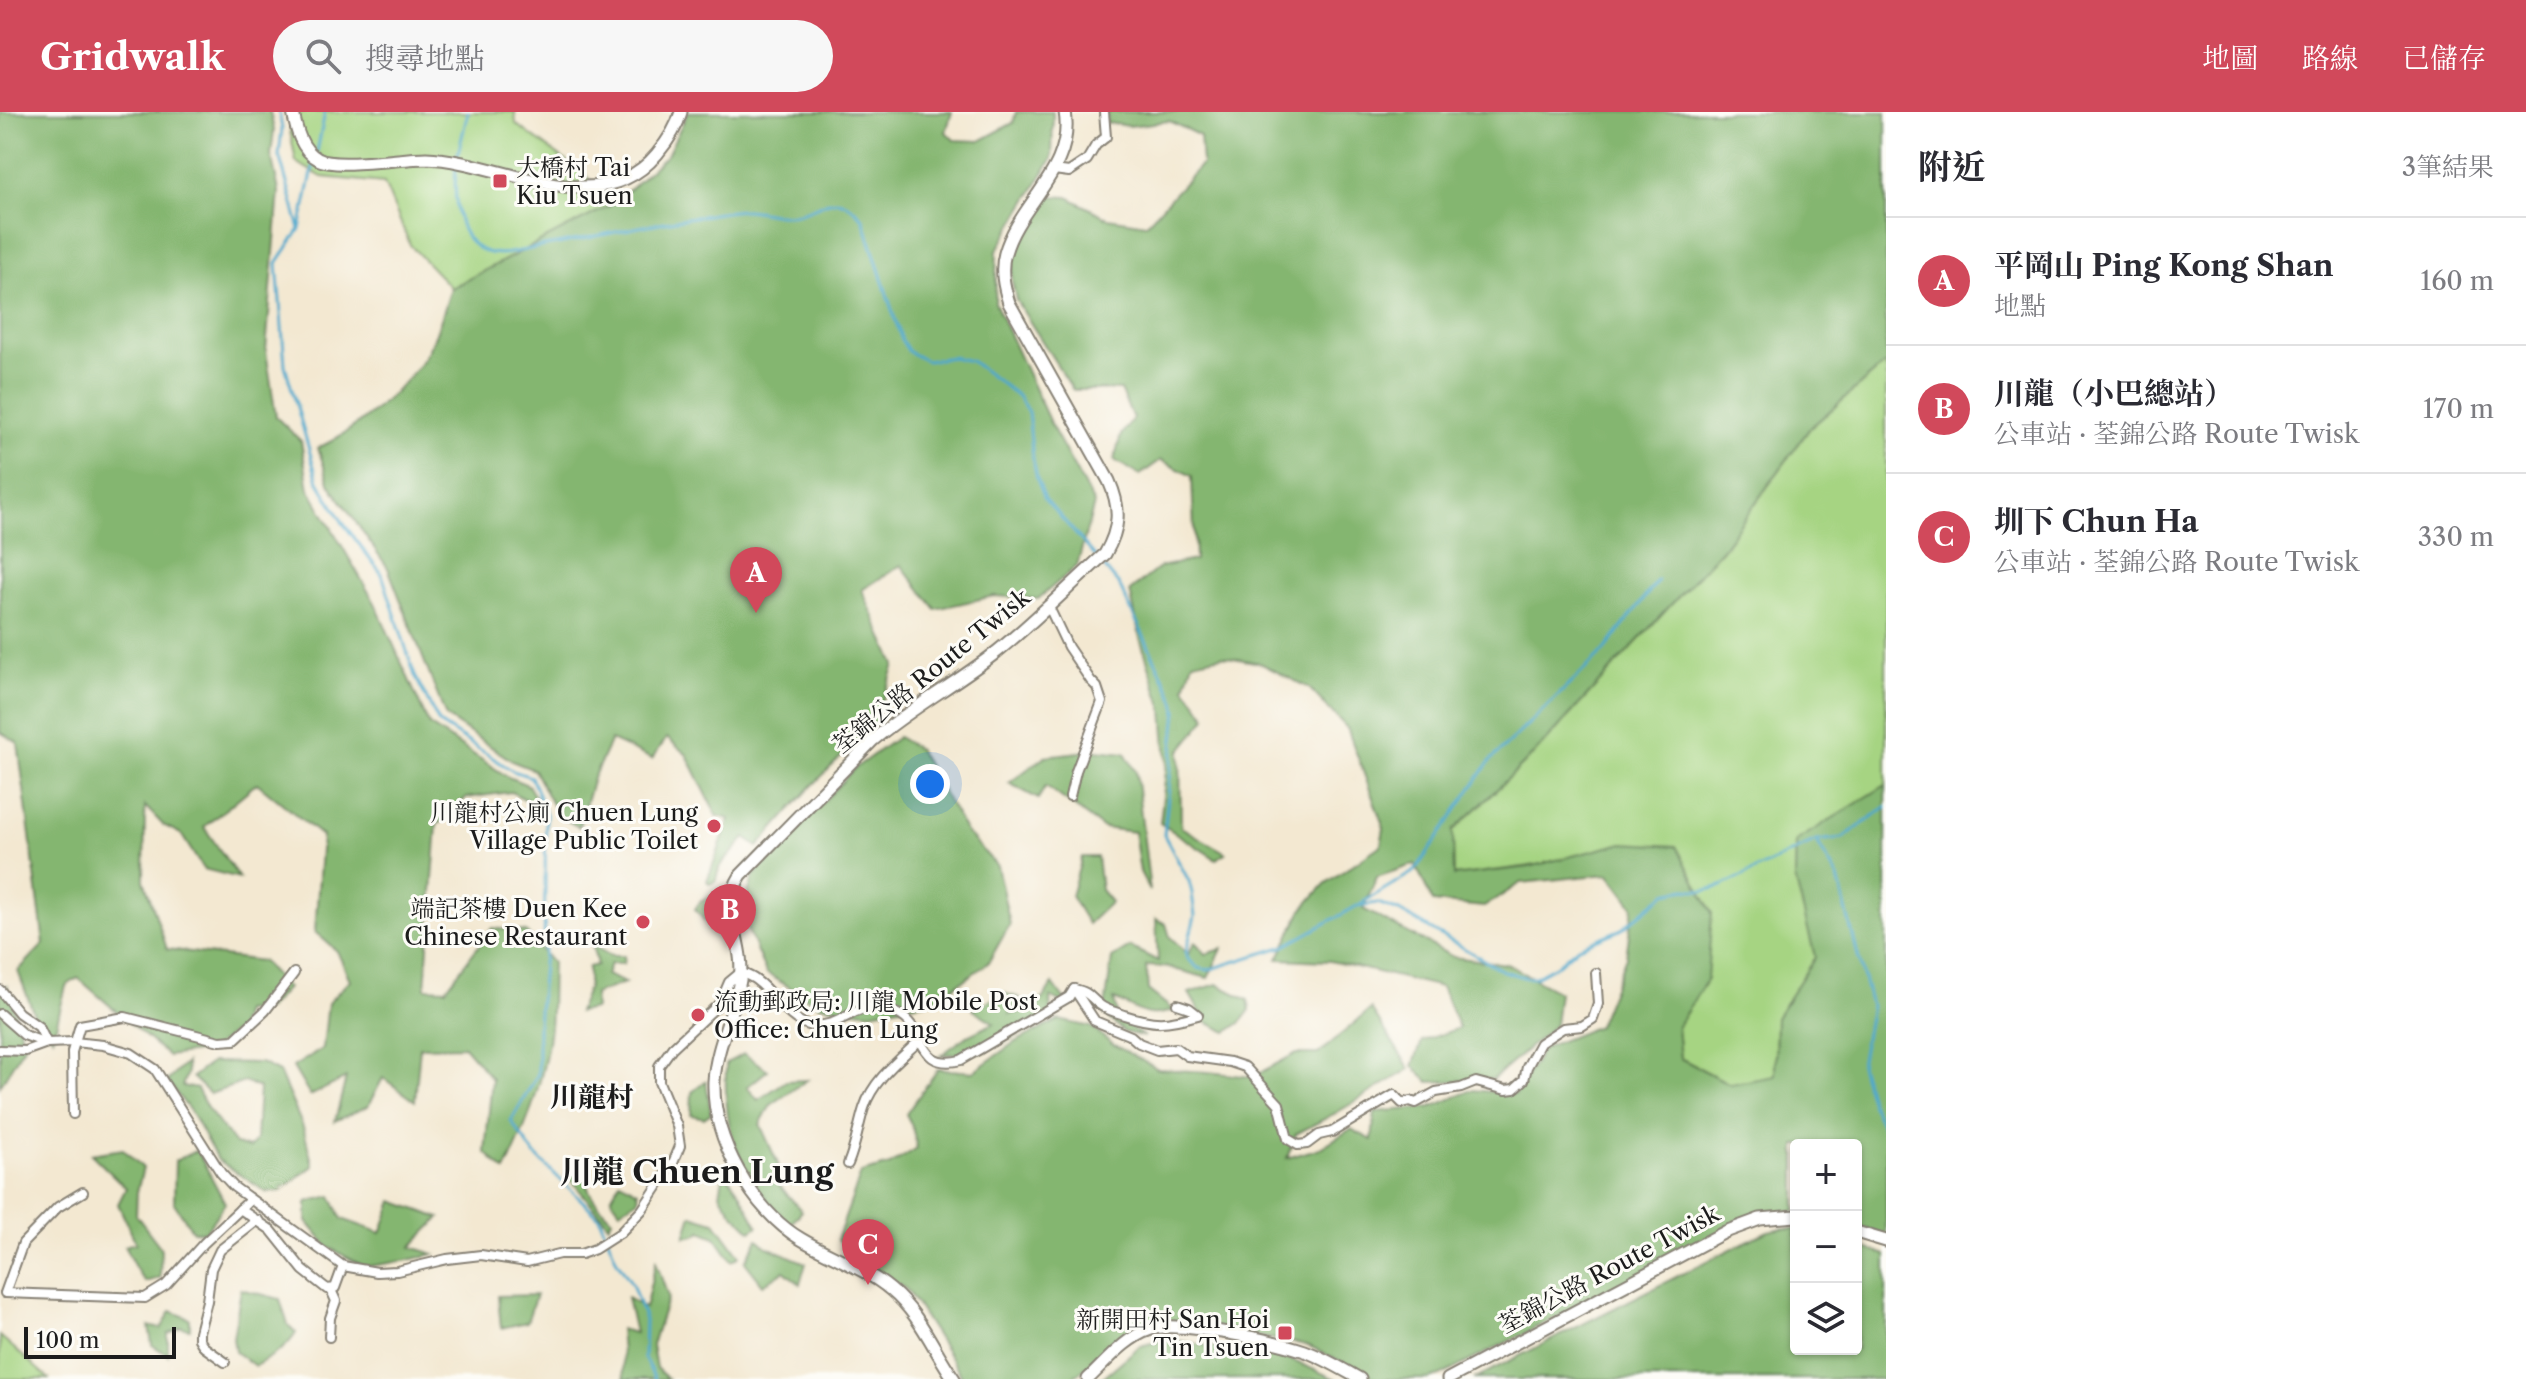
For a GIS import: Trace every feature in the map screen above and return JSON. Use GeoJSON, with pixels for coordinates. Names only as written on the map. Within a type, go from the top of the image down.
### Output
{"type":"FeatureCollection","features":[{"type":"Feature","properties":{"kind":"main road"},"geometry":{"type":"LineString","coordinates":[[293,112],[298,135],[307,149],[316,158],[337,165],[426,158],[559,185],[591,188],[616,183],[649,164],[672,132],[681,112]]}},
{"type":"Feature","properties":{"kind":"main road","name":"荃錦公路 Route Twisk"},"geometry":{"type":"LineString","coordinates":[[954,1379],[921,1325],[898,1296],[873,1277],[787,1230],[760,1201],[731,1155],[717,1116],[715,1077],[741,972],[730,899],[733,887],[744,870],[873,740],[997,652],[1105,554],[1114,538],[1118,521],[1115,494],[1094,451],[1009,303],[1003,283],[1005,253],[1013,234],[1054,170],[1066,139],[1065,112]]}},
{"type":"Feature","properties":{"kind":"main road","name":"荃錦公路 Route Twisk"},"geometry":{"type":"LineString","coordinates":[[1448,1379],[1734,1228],[1768,1217],[1790,1216]]}},
{"type":"Feature","properties":{"kind":"main road"},"geometry":{"type":"LineString","coordinates":[[1862,1234],[1886,1241]]}},
{"type":"Feature","properties":{"kind":"main road"},"geometry":{"type":"LineString","coordinates":[[1088,1379],[1134,1338],[1150,1329],[1171,1326],[1294,1348],[1320,1357],[1360,1379]]}},
{"type":"Feature","properties":{"kind":"street"},"geometry":{"type":"LineString","coordinates":[[1054,170],[1069,172],[1087,160],[1096,145],[1106,137],[1104,112]]}},
{"type":"Feature","properties":{"kind":"street"},"geometry":{"type":"LineString","coordinates":[[1048,605],[1068,647],[1097,687],[1102,702],[1070,796]]}},
{"type":"Feature","properties":{"kind":"street"},"geometry":{"type":"LineString","coordinates":[[0,1050],[25,1051],[47,1043],[74,1042],[103,1045],[131,1053],[155,1069],[221,1173],[250,1200],[343,1266],[377,1272],[397,1271],[447,1259],[481,1255],[527,1262],[559,1254],[581,1254],[620,1233],[642,1210],[673,1163],[680,1146],[677,1126],[659,1082],[659,1066],[672,1048],[720,1003],[729,982],[741,972],[758,981],[806,1024],[827,1025],[875,1006],[903,1016],[929,1055],[938,1062],[948,1063],[961,1060],[1069,997],[1074,989]]}},
{"type":"Feature","properties":{"kind":"street"},"geometry":{"type":"LineString","coordinates":[[73,1114],[72,1052],[80,1025],[125,1017],[220,1041],[234,1040],[265,1011],[294,973]]}},
{"type":"Feature","properties":{"kind":"street"},"geometry":{"type":"LineString","coordinates":[[1074,989],[1095,1021],[1131,1036],[1139,1043],[1157,1050],[1176,1048],[1187,1056],[1245,1067],[1279,1104],[1288,1139],[1298,1145],[1332,1132],[1394,1095],[1402,1103],[1416,1103],[1436,1092],[1476,1082],[1506,1090],[1514,1089],[1524,1080],[1527,1067],[1540,1043],[1563,1028],[1582,1026],[1593,1019],[1598,1004],[1596,973]]}},
{"type":"Feature","properties":{"kind":"street"},"geometry":{"type":"LineString","coordinates":[[1074,989],[1089,993],[1100,1005],[1110,1010],[1151,1024],[1198,1015],[1177,1004]]}},
{"type":"Feature","properties":{"kind":"street"},"geometry":{"type":"LineString","coordinates":[[0,990],[19,1013],[39,1027],[47,1043]]}},
{"type":"Feature","properties":{"kind":"street"},"geometry":{"type":"LineString","coordinates":[[0,1014],[24,1035],[47,1043]]}},
{"type":"Feature","properties":{"kind":"street"},"geometry":{"type":"LineString","coordinates":[[848,1164],[864,1107],[875,1086],[920,1040]]}},
{"type":"Feature","properties":{"kind":"street"},"geometry":{"type":"LineString","coordinates":[[83,1192],[58,1207],[23,1243],[5,1293],[145,1298],[176,1276],[204,1243],[250,1200]]}},
{"type":"Feature","properties":{"kind":"street"},"geometry":{"type":"LineString","coordinates":[[240,1209],[271,1230],[303,1270],[331,1290],[336,1301],[330,1318],[329,1337]]}},
{"type":"Feature","properties":{"kind":"street"},"geometry":{"type":"LineString","coordinates":[[225,1362],[204,1347],[199,1339],[211,1269],[220,1250],[258,1220]]}},
{"type":"Feature","properties":{"kind":"street"},"geometry":{"type":"LineString","coordinates":[[331,1290],[343,1266]]}},
{"type":"Feature","properties":{"kind":"green space"},"geometry":{"type":"Polygon","coordinates":[[[0,112],[270,112],[274,130],[271,155],[279,191],[266,351],[276,417],[301,441],[309,489],[375,603],[429,725],[508,777],[528,785],[541,807],[511,792],[466,798],[437,825],[425,988],[446,989],[492,928],[526,932],[552,963],[550,1027],[544,1064],[528,1119],[505,1171],[485,1152],[492,1079],[464,1046],[420,1047],[415,1101],[383,1078],[368,1106],[335,1121],[346,1078],[310,1096],[293,1067],[323,1048],[328,1003],[350,980],[337,951],[315,932],[322,836],[257,783],[204,827],[239,878],[203,869],[181,834],[163,825],[145,806],[144,880],[167,949],[262,961],[287,988],[268,1009],[244,1011],[239,1028],[211,1050],[168,1056],[78,978],[66,986],[53,1038],[35,1017],[18,971],[44,944],[18,743],[0,732],[0,112]]]}},
{"type":"Feature","properties":{"kind":"green space"},"geometry":{"type":"Polygon","coordinates":[[[295,112],[515,112],[516,124],[584,174],[615,203],[451,288],[410,245],[384,183],[322,177],[296,162],[290,131],[295,112]]]}},
{"type":"Feature","properties":{"kind":"green space"},"geometry":{"type":"Polygon","coordinates":[[[688,112],[952,112],[946,132],[954,140],[980,141],[1013,123],[1016,112],[1053,112],[1052,159],[997,251],[995,303],[1052,427],[1094,504],[1077,566],[1038,599],[994,596],[936,609],[901,565],[862,590],[895,665],[874,724],[809,789],[758,847],[745,838],[719,868],[716,881],[710,884],[707,881],[730,819],[717,816],[687,755],[667,738],[652,759],[611,740],[593,778],[579,827],[558,816],[534,770],[514,762],[446,717],[388,568],[330,485],[318,448],[359,423],[420,364],[438,328],[451,288],[615,203],[667,155],[688,112]]]}},
{"type":"Feature","properties":{"kind":"green space"},"geometry":{"type":"Polygon","coordinates":[[[1107,112],[1886,112],[1886,363],[1810,428],[1722,549],[1535,753],[1453,831],[1454,876],[1529,867],[1623,843],[1676,846],[1712,912],[1707,979],[1677,1027],[1680,1058],[1730,1084],[1775,1076],[1776,1018],[1815,957],[1795,878],[1796,841],[1886,785],[1886,1236],[1862,1227],[1862,1139],[1790,1139],[1790,1211],[1763,1213],[1440,1376],[1428,1379],[1378,1379],[1307,1345],[1168,1321],[1145,1324],[1131,1330],[1071,1379],[964,1379],[907,1290],[862,1261],[837,1240],[861,1173],[890,1165],[917,1148],[906,1114],[938,1069],[973,1072],[1015,1042],[1059,1020],[1091,1027],[1112,1044],[1158,1069],[1252,1077],[1295,1054],[1318,1054],[1371,1009],[1410,1069],[1296,1134],[1287,1158],[1320,1148],[1351,1129],[1372,1140],[1375,1112],[1432,1107],[1472,1090],[1516,1094],[1543,1048],[1598,1026],[1626,957],[1633,906],[1609,874],[1521,883],[1484,907],[1433,902],[1415,864],[1377,877],[1363,909],[1453,957],[1507,964],[1559,992],[1555,1025],[1493,1079],[1429,1082],[1413,1066],[1422,1041],[1459,1028],[1441,987],[1330,961],[1278,959],[1302,910],[1325,884],[1381,845],[1384,828],[1347,728],[1309,688],[1260,663],[1222,656],[1193,662],[1185,687],[1207,717],[1180,751],[1181,827],[1226,853],[1216,859],[1160,823],[1167,762],[1163,709],[1140,638],[1130,591],[1160,567],[1195,560],[1192,476],[1161,460],[1140,475],[1114,460],[1121,435],[1133,418],[1120,390],[1073,390],[1016,300],[1012,281],[1013,255],[1020,238],[1047,196],[1068,197],[1108,218],[1146,224],[1202,164],[1200,136],[1169,121],[1129,126],[1106,123],[1107,112]]]}},
{"type":"Feature","properties":{"kind":"green space"},"geometry":{"type":"Polygon","coordinates":[[[1886,363],[1886,785],[1796,842],[1795,878],[1816,957],[1776,1018],[1775,1077],[1730,1084],[1680,1058],[1677,1027],[1707,979],[1676,847],[1453,876],[1453,831],[1535,753],[1722,549],[1810,428],[1886,363]]]}},
{"type":"Feature","properties":{"kind":"green space"},"geometry":{"type":"Polygon","coordinates":[[[898,737],[918,749],[966,832],[997,866],[1010,924],[988,963],[933,1001],[871,1012],[819,1005],[766,973],[741,914],[754,875],[855,768],[898,737]]]}},
{"type":"Feature","properties":{"kind":"green space"},"geometry":{"type":"Polygon","coordinates":[[[1097,750],[1125,753],[1136,772],[1150,891],[1140,872],[1134,832],[1103,828],[1046,786],[1038,799],[1009,783],[1045,756],[1097,750]]]}},
{"type":"Feature","properties":{"kind":"green space"},"geometry":{"type":"Polygon","coordinates":[[[1082,857],[1097,857],[1101,890],[1111,902],[1088,924],[1071,896],[1082,857]]]}},
{"type":"Feature","properties":{"kind":"green space"},"geometry":{"type":"Polygon","coordinates":[[[722,890],[720,922],[707,924],[695,909],[700,902],[722,890]]]}},
{"type":"Feature","properties":{"kind":"green space"},"geometry":{"type":"Polygon","coordinates":[[[1156,919],[1166,924],[1170,937],[1188,954],[1195,942],[1206,954],[1222,949],[1208,978],[1166,967],[1146,966],[1148,990],[1173,1010],[1149,1014],[1114,999],[1118,1019],[1145,1037],[1124,1032],[1104,1014],[1112,958],[1130,947],[1158,961],[1156,919]]]}},
{"type":"Feature","properties":{"kind":"green space"},"geometry":{"type":"Polygon","coordinates":[[[592,945],[611,956],[624,956],[623,964],[610,964],[606,975],[625,983],[594,994],[595,1009],[578,1012],[588,987],[588,967],[597,965],[592,945]]]}},
{"type":"Feature","properties":{"kind":"green space"},"geometry":{"type":"Polygon","coordinates":[[[1053,984],[1069,1006],[1050,997],[1051,1018],[985,1052],[941,1055],[967,1036],[994,1023],[973,1009],[1004,993],[1020,998],[1010,1014],[1034,1010],[1053,984]]]}},
{"type":"Feature","properties":{"kind":"green space"},"geometry":{"type":"Polygon","coordinates":[[[1217,984],[1248,1000],[1250,1010],[1240,1023],[1227,1032],[1206,1022],[1189,993],[1217,984]]]}},
{"type":"Feature","properties":{"kind":"green space"},"geometry":{"type":"Polygon","coordinates":[[[7,985],[24,1046],[0,1086],[0,988],[7,985]]]}},
{"type":"Feature","properties":{"kind":"green space"},"geometry":{"type":"Polygon","coordinates":[[[744,1054],[768,1070],[747,1087],[758,1100],[786,1081],[807,1080],[771,1105],[760,1124],[778,1164],[778,1184],[802,1211],[791,1224],[757,1186],[740,1156],[729,1123],[726,1063],[744,1054]]]}},
{"type":"Feature","properties":{"kind":"green space"},"geometry":{"type":"Polygon","coordinates":[[[212,1062],[261,1063],[279,1072],[303,1127],[313,1166],[280,1191],[266,1192],[217,1159],[190,1111],[167,1081],[186,1063],[187,1073],[182,1086],[197,1089],[207,1108],[235,1144],[249,1148],[256,1140],[259,1088],[244,1082],[210,1094],[192,1077],[212,1062]]]}},
{"type":"Feature","properties":{"kind":"green space"},"geometry":{"type":"Polygon","coordinates":[[[706,1081],[711,1113],[704,1118],[691,1115],[692,1092],[706,1081]]]}},
{"type":"Feature","properties":{"kind":"green space"},"geometry":{"type":"Polygon","coordinates":[[[123,1149],[143,1168],[136,1215],[161,1248],[160,1278],[145,1282],[124,1246],[136,1243],[118,1204],[126,1188],[91,1154],[123,1149]]]}},
{"type":"Feature","properties":{"kind":"green space"},"geometry":{"type":"Polygon","coordinates":[[[197,1150],[225,1203],[205,1232],[193,1231],[174,1203],[175,1161],[197,1150]]]}},
{"type":"Feature","properties":{"kind":"green space"},"geometry":{"type":"Polygon","coordinates":[[[569,1164],[583,1168],[592,1196],[612,1219],[609,1225],[566,1174],[569,1164]]]}},
{"type":"Feature","properties":{"kind":"green space"},"geometry":{"type":"Polygon","coordinates":[[[724,1171],[758,1226],[751,1231],[720,1194],[724,1171]]]}},
{"type":"Feature","properties":{"kind":"green space"},"geometry":{"type":"Polygon","coordinates":[[[620,1181],[638,1191],[639,1199],[620,1210],[611,1198],[620,1181]]]}},
{"type":"Feature","properties":{"kind":"green space"},"geometry":{"type":"Polygon","coordinates":[[[331,1196],[342,1219],[381,1233],[393,1201],[440,1218],[411,1247],[434,1254],[365,1267],[328,1247],[307,1222],[307,1202],[331,1196]]]}},
{"type":"Feature","properties":{"kind":"green space"},"geometry":{"type":"Polygon","coordinates":[[[692,1215],[715,1222],[740,1256],[732,1261],[715,1237],[701,1231],[685,1237],[692,1215]]]}},
{"type":"Feature","properties":{"kind":"green space"},"geometry":{"type":"Polygon","coordinates":[[[1790,1229],[1790,1355],[1862,1355],[1862,1247],[1886,1255],[1886,1379],[1474,1379],[1753,1238],[1768,1231],[1790,1229]]]}},
{"type":"Feature","properties":{"kind":"green space"},"geometry":{"type":"Polygon","coordinates":[[[758,1239],[767,1247],[806,1263],[800,1284],[784,1271],[763,1285],[745,1262],[758,1239]]]}},
{"type":"Feature","properties":{"kind":"green space"},"geometry":{"type":"Polygon","coordinates":[[[656,1261],[668,1297],[652,1345],[656,1368],[668,1379],[624,1379],[620,1329],[635,1333],[627,1298],[645,1308],[656,1261]]]}},
{"type":"Feature","properties":{"kind":"green space"},"geometry":{"type":"Polygon","coordinates":[[[241,1289],[280,1299],[288,1325],[296,1333],[283,1348],[255,1366],[235,1352],[233,1338],[241,1289]]]}},
{"type":"Feature","properties":{"kind":"green space"},"geometry":{"type":"Polygon","coordinates":[[[536,1295],[527,1322],[501,1328],[498,1296],[536,1295]]]}},
{"type":"Feature","properties":{"kind":"green space"},"geometry":{"type":"Polygon","coordinates":[[[171,1311],[190,1319],[190,1329],[181,1327],[168,1334],[168,1355],[152,1345],[149,1326],[161,1329],[171,1311]]]}},
{"type":"Feature","properties":{"kind":"green space"},"geometry":{"type":"Polygon","coordinates":[[[0,1336],[48,1378],[50,1379],[0,1379],[0,1336]]]}},
{"type":"Feature","properties":{"kind":"green space"},"geometry":{"type":"Polygon","coordinates":[[[1168,1339],[1291,1360],[1336,1379],[1101,1379],[1140,1346],[1168,1339]]]}},
{"type":"Feature","properties":{"kind":"waterway"},"geometry":{"type":"LineString","coordinates":[[279,112],[282,129],[279,155],[300,229]]}},
{"type":"Feature","properties":{"kind":"waterway"},"geometry":{"type":"LineString","coordinates":[[317,152],[325,112]]}},
{"type":"Feature","properties":{"kind":"waterway"},"geometry":{"type":"LineString","coordinates":[[457,158],[468,112]]}},
{"type":"Feature","properties":{"kind":"waterway"},"geometry":{"type":"LineString","coordinates":[[315,159],[300,229],[277,263],[285,365],[318,481],[343,523],[382,574],[415,676],[439,723],[513,771],[531,777],[546,814],[538,1074],[511,1121],[534,1154],[599,1217],[617,1261],[632,1284],[645,1320],[644,1358],[655,1379]]}},
{"type":"Feature","properties":{"kind":"waterway"},"geometry":{"type":"LineString","coordinates":[[456,165],[456,201],[462,227],[475,246],[492,253],[520,251],[731,211],[787,215],[835,201],[852,208],[863,219],[902,341],[909,352],[927,361],[952,357],[971,361],[1018,396],[1028,412],[1033,459],[1045,499],[1096,557]]}},
{"type":"Feature","properties":{"kind":"waterway"},"geometry":{"type":"LineString","coordinates":[[1101,563],[1119,585],[1175,701],[1177,711],[1164,835],[1189,881],[1195,916],[1186,952],[1188,959],[1198,968],[1208,970],[1285,946],[1357,906],[1378,903],[1399,911],[1503,971],[1527,978],[1535,977],[1557,965],[1578,947],[1622,929],[1666,893],[1686,889],[1703,891],[1722,886],[1816,841],[1843,838],[1886,807]]}},
{"type":"Feature","properties":{"kind":"waterway"},"geometry":{"type":"LineString","coordinates":[[1360,904],[1415,871],[1490,761],[1605,650],[1658,580]]}},
{"type":"Feature","properties":{"kind":"waterway"},"geometry":{"type":"LineString","coordinates":[[1817,842],[1838,878],[1871,1006],[1860,1065],[1871,1103],[1886,1133]]}},
{"type":"Feature","properties":{"kind":"place","name":"大橋村 Tai Kiu Tsuen"},"geometry":{"type":"Point","coordinates":[500,181]}},
{"type":"Feature","properties":{"kind":"place","name":"平岡山 Ping Kong Shan"},"geometry":{"type":"Point","coordinates":[756,613]}},
{"type":"Feature","properties":{"kind":"place","name":"川龍村公廁 Chuen Lung Village Public Toilet"},"geometry":{"type":"Point","coordinates":[714,826]}},
{"type":"Feature","properties":{"kind":"place","name":"端記茶樓 Duen Kee Chinese Restaurant"},"geometry":{"type":"Point","coordinates":[643,922]}},
{"type":"Feature","properties":{"kind":"place","name":"川龍（小巴總站）"},"geometry":{"type":"Point","coordinates":[730,950]}},
{"type":"Feature","properties":{"kind":"place","name":"流動郵政局: 川龍 Mobile Post Office: Chuen Lung"},"geometry":{"type":"Point","coordinates":[698,1015]}},
{"type":"Feature","properties":{"kind":"place","name":"圳下 Chun Ha"},"geometry":{"type":"Point","coordinates":[868,1285]}},
{"type":"Feature","properties":{"kind":"place","name":"新開田村 San Hoi Tin Tsuen"},"geometry":{"type":"Point","coordinates":[1285,1333]}},
{"type":"Feature","properties":{"kind":"district","name":"川龍村"},"geometry":{"type":"Point","coordinates":[592,1097]}},
{"type":"Feature","properties":{"kind":"district","name":"川龍 Chuen Lung"},"geometry":{"type":"Point","coordinates":[697,1171]}}]}
